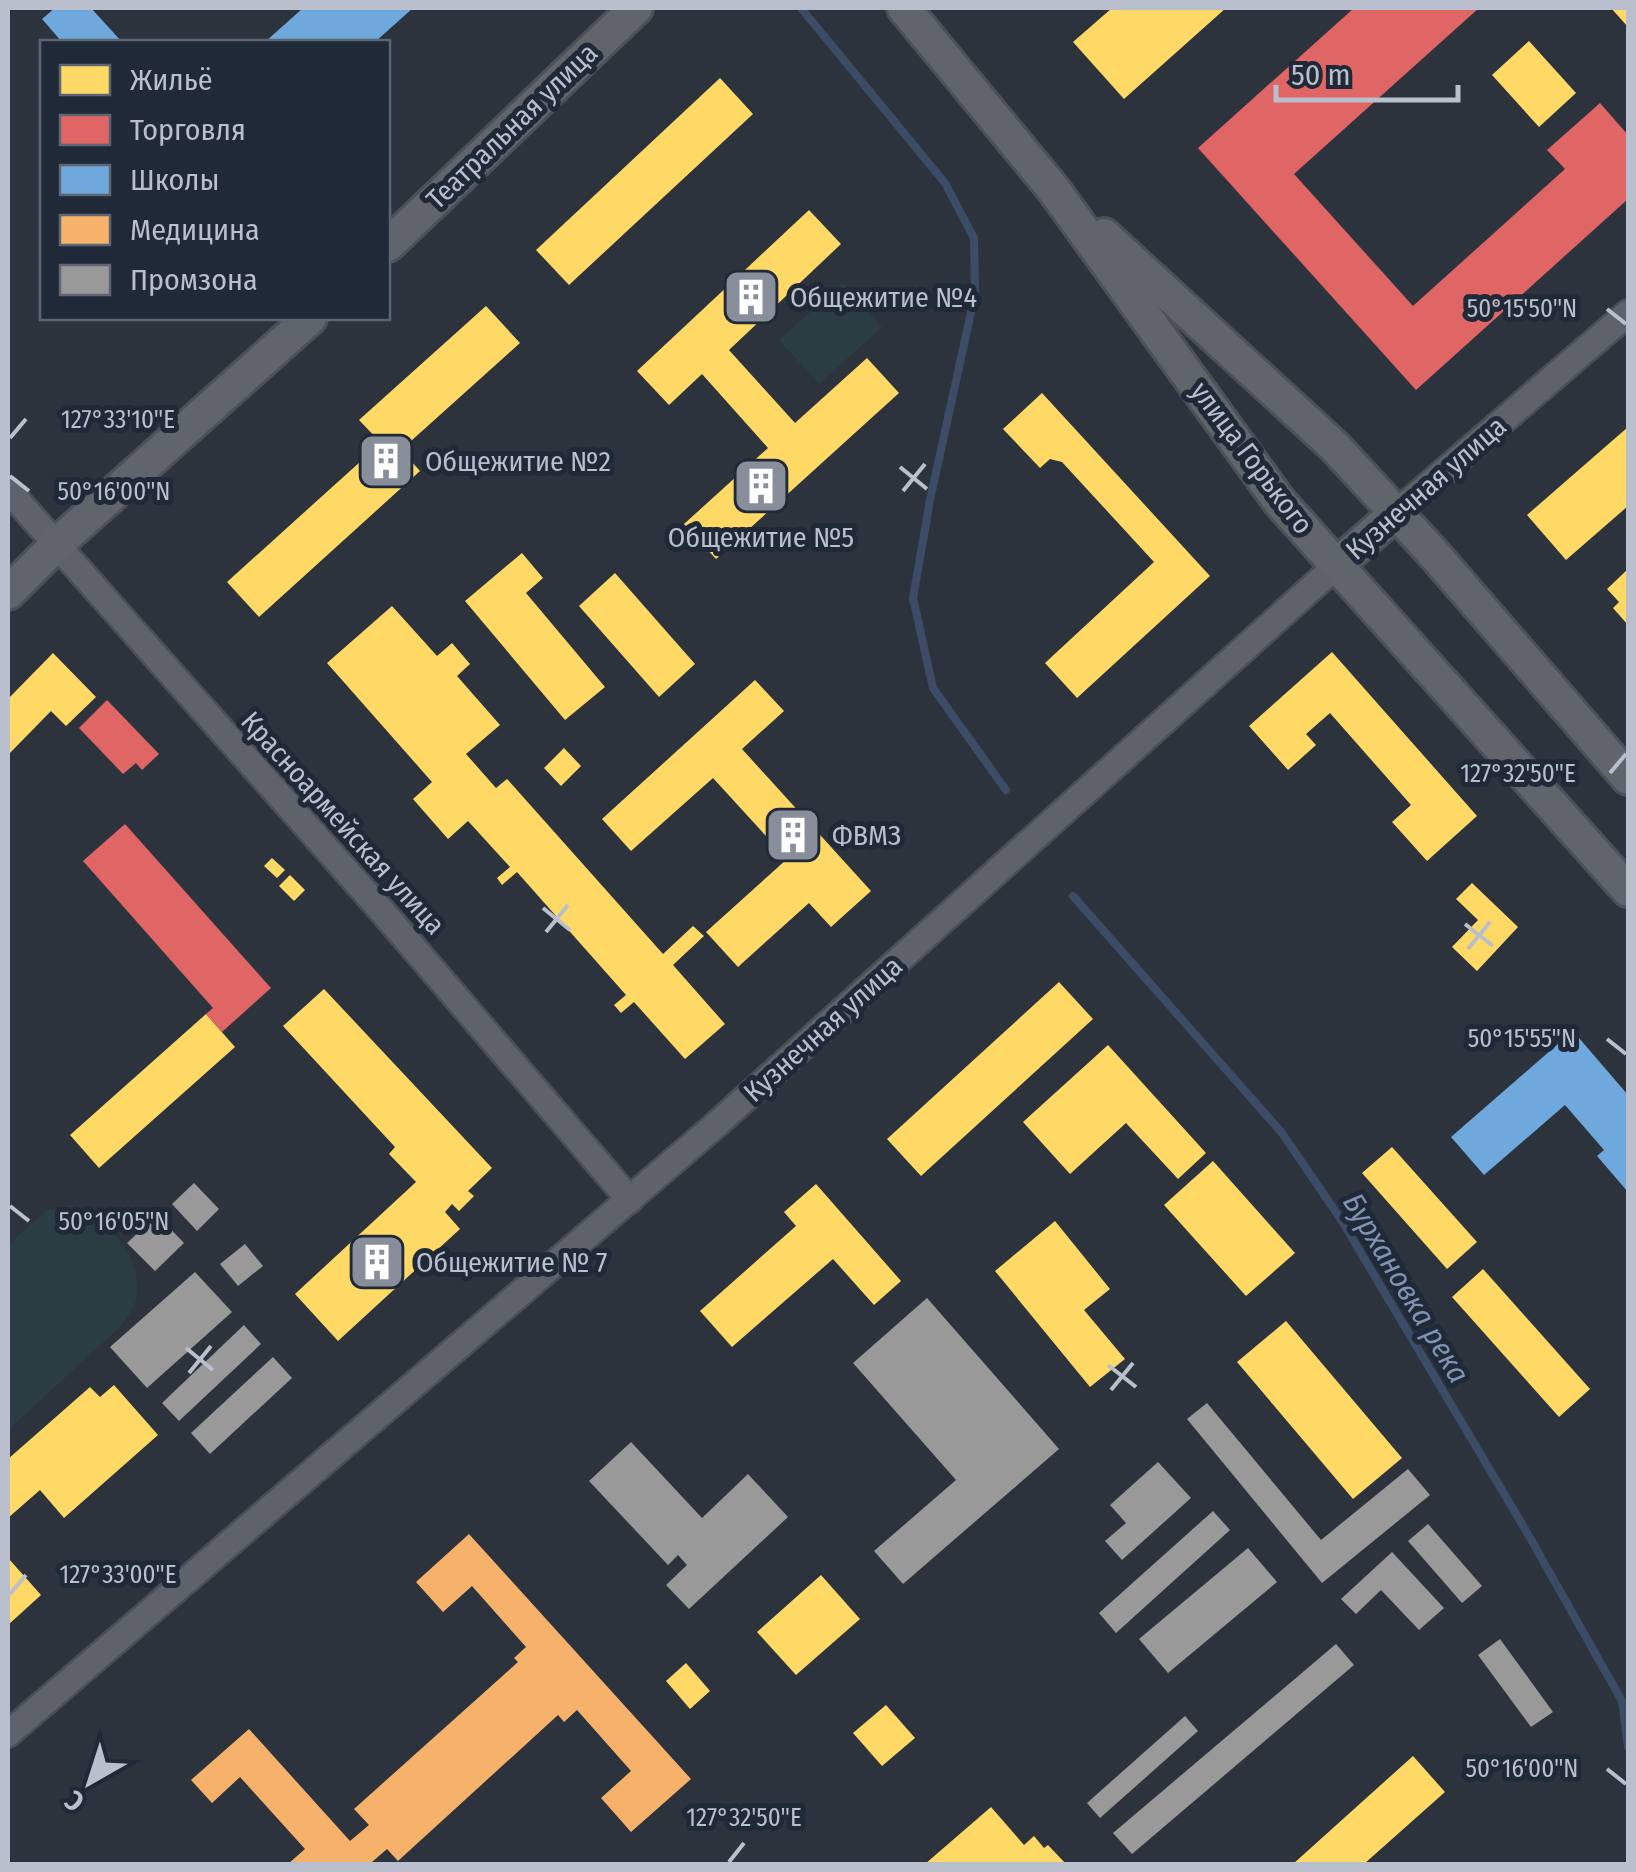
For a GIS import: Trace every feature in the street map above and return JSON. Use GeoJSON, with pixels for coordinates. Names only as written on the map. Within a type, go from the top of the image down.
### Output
{"type":"FeatureCollection","features":[{"type":"Feature","properties":{"kind":"main road","name":"Театральная улица"},"geometry":{"type":"LineString","coordinates":[[390,243],[636,8]]}},
{"type":"Feature","properties":{"kind":"main road","name":"улица Горького"},"geometry":{"type":"LineString","coordinates":[[904,8],[1054,190],[1280,501],[1628,890]]}},
{"type":"Feature","properties":{"kind":"main road","name":"улица Горького"},"geometry":{"type":"LineString","coordinates":[[1054,190],[1335,447],[1628,778]]}},
{"type":"Feature","properties":{"kind":"main road"},"geometry":{"type":"LineString","coordinates":[[8,593],[57,544],[308,320]]}},
{"type":"Feature","properties":{"kind":"main road","name":"Кузнечная улица"},"geometry":{"type":"LineString","coordinates":[[1337,565],[1396,513]]}},
{"type":"Feature","properties":{"kind":"street","name":"Кузнечная улица"},"geometry":{"type":"LineString","coordinates":[[1396,513],[1628,312]]}},
{"type":"Feature","properties":{"kind":"street","name":"Красноармейская улица"},"geometry":{"type":"LineString","coordinates":[[8,490],[394,926],[630,1200]]}},
{"type":"Feature","properties":{"kind":"street","name":"Кузнечная улица"},"geometry":{"type":"LineString","coordinates":[[8,1734],[630,1200],[1337,565]]}},
{"type":"Feature","properties":{"kind":"shaded area"},"geometry":{"type":"Polygon","coordinates":[[[843,283],[882,327],[819,384],[779,340],[843,283]]]}},
{"type":"Feature","properties":{"kind":"shaded area"},"geometry":{"type":"Polygon","coordinates":[[[68,1206],[107,1227],[127,1251],[137,1280],[136,1300],[122,1325],[8,1430],[8,1245],[46,1211],[68,1206]]]}},
{"type":"Feature","properties":{"kind":"building: Жильё"},"geometry":{"type":"Polygon","coordinates":[[[1112,8],[1226,8],[1124,99],[1073,42],[1112,8]]]}},
{"type":"Feature","properties":{"kind":"building: Жильё"},"geometry":{"type":"Polygon","coordinates":[[[1611,8],[1628,8],[1628,27],[1611,8]]]}},
{"type":"Feature","properties":{"kind":"building: Жильё"},"geometry":{"type":"Polygon","coordinates":[[[1529,41],[1576,93],[1539,127],[1492,75],[1529,41]]]}},
{"type":"Feature","properties":{"kind":"building: Жильё"},"geometry":{"type":"Polygon","coordinates":[[[720,78],[753,114],[569,285],[536,250],[720,78]]]}},
{"type":"Feature","properties":{"kind":"building: Жильё"},"geometry":{"type":"Polygon","coordinates":[[[809,210],[841,244],[729,350],[795,423],[867,358],[899,393],[716,559],[684,524],[768,448],[702,374],[669,405],[637,371],[809,210]]]}},
{"type":"Feature","properties":{"kind":"building: Жильё","name":"Общежитие №2"},"geometry":{"type":"Polygon","coordinates":[[[486,306],[520,343],[401,450],[420,471],[259,617],[227,582],[381,443],[359,420],[486,306]]]}},
{"type":"Feature","properties":{"kind":"building: Жильё"},"geometry":{"type":"Polygon","coordinates":[[[1042,393],[1210,576],[1077,698],[1045,663],[1154,562],[1062,462],[1050,459],[1040,468],[1003,429],[1042,393]]]}},
{"type":"Feature","properties":{"kind":"building: Жильё"},"geometry":{"type":"Polygon","coordinates":[[[1628,427],[1628,506],[1566,560],[1527,515],[1628,427]]]}},
{"type":"Feature","properties":{"kind":"building: Жильё"},"geometry":{"type":"Polygon","coordinates":[[[522,553],[543,578],[526,593],[605,687],[565,720],[465,601],[522,553]]]}},
{"type":"Feature","properties":{"kind":"building: Жильё"},"geometry":{"type":"Polygon","coordinates":[[[1628,569],[1628,625],[1613,608],[1619,602],[1607,589],[1628,569]]]}},
{"type":"Feature","properties":{"kind":"building: Жильё"},"geometry":{"type":"Polygon","coordinates":[[[615,573],[695,664],[659,697],[579,606],[615,573]]]}},
{"type":"Feature","properties":{"kind":"building: Жильё"},"geometry":{"type":"Polygon","coordinates":[[[392,606],[437,656],[452,643],[470,664],[457,676],[500,725],[466,754],[496,788],[507,779],[663,954],[693,926],[704,936],[673,965],[725,1024],[685,1059],[634,1002],[621,1013],[614,1005],[626,995],[517,872],[502,885],[497,878],[510,867],[468,821],[448,839],[413,799],[432,782],[327,663],[392,606]]]}},
{"type":"Feature","properties":{"kind":"building: Жильё"},"geometry":{"type":"Polygon","coordinates":[[[1332,652],[1477,816],[1427,861],[1392,822],[1411,805],[1330,713],[1306,734],[1316,745],[1288,770],[1249,726],[1332,652]]]}},
{"type":"Feature","properties":{"kind":"building: Жильё"},"geometry":{"type":"Polygon","coordinates":[[[53,653],[96,697],[66,726],[51,711],[8,755],[8,699],[53,653]]]}},
{"type":"Feature","properties":{"kind":"building: Жильё","name":"ФВМЗ"},"geometry":{"type":"Polygon","coordinates":[[[755,680],[784,711],[742,749],[871,891],[831,927],[809,903],[738,967],[706,932],[787,859],[713,778],[631,851],[602,819],[755,680]]]}},
{"type":"Feature","properties":{"kind":"building: Жильё"},"geometry":{"type":"Polygon","coordinates":[[[564,748],[581,766],[561,786],[544,768],[564,748]]]}},
{"type":"Feature","properties":{"kind":"building: Жильё"},"geometry":{"type":"Polygon","coordinates":[[[272,858],[285,870],[277,878],[264,866],[272,858]]]}},
{"type":"Feature","properties":{"kind":"building: Жильё"},"geometry":{"type":"Polygon","coordinates":[[[290,875],[305,890],[294,901],[279,886],[290,875]]]}},
{"type":"Feature","properties":{"kind":"building: Жильё"},"geometry":{"type":"Polygon","coordinates":[[[1472,883],[1518,927],[1477,971],[1452,947],[1478,920],[1456,899],[1472,883]]]}},
{"type":"Feature","properties":{"kind":"building: Жильё"},"geometry":{"type":"Polygon","coordinates":[[[1059,982],[1093,1019],[921,1176],[887,1139],[1059,982]]]}},
{"type":"Feature","properties":{"kind":"building: Жильё"},"geometry":{"type":"Polygon","coordinates":[[[324,989],[492,1168],[468,1191],[474,1196],[459,1211],[452,1204],[445,1212],[460,1229],[338,1341],[295,1294],[416,1182],[389,1154],[395,1147],[283,1026],[324,989]]]}},
{"type":"Feature","properties":{"kind":"building: Жильё"},"geometry":{"type":"Polygon","coordinates":[[[206,1014],[235,1047],[99,1168],[70,1135],[206,1014]]]}},
{"type":"Feature","properties":{"kind":"building: Жильё"},"geometry":{"type":"Polygon","coordinates":[[[1108,1045],[1206,1153],[1178,1179],[1126,1123],[1070,1174],[1023,1122],[1108,1045]]]}},
{"type":"Feature","properties":{"kind":"building: Жильё"},"geometry":{"type":"Polygon","coordinates":[[[1392,1147],[1477,1242],[1447,1269],[1362,1173],[1392,1147]]]}},
{"type":"Feature","properties":{"kind":"building: Жильё"},"geometry":{"type":"Polygon","coordinates":[[[1213,1161],[1295,1253],[1246,1296],[1164,1205],[1213,1161]]]}},
{"type":"Feature","properties":{"kind":"building: Жильё"},"geometry":{"type":"Polygon","coordinates":[[[816,1184],[901,1281],[874,1305],[833,1259],[732,1347],[700,1311],[796,1226],[784,1212],[816,1184]]]}},
{"type":"Feature","properties":{"kind":"building: Жильё"},"geometry":{"type":"Polygon","coordinates":[[[1055,1221],[1110,1289],[1084,1310],[1125,1359],[1090,1387],[995,1271],[1055,1221]]]}},
{"type":"Feature","properties":{"kind":"building: Жильё"},"geometry":{"type":"Polygon","coordinates":[[[1483,1269],[1590,1389],[1559,1417],[1452,1297],[1483,1269]]]}},
{"type":"Feature","properties":{"kind":"building: Жильё"},"geometry":{"type":"Polygon","coordinates":[[[1286,1321],[1402,1458],[1353,1499],[1237,1362],[1286,1321]]]}},
{"type":"Feature","properties":{"kind":"building: Жильё"},"geometry":{"type":"Polygon","coordinates":[[[114,1385],[158,1435],[64,1518],[40,1490],[8,1518],[8,1459],[90,1387],[100,1397],[114,1385]]]}},
{"type":"Feature","properties":{"kind":"building: Жильё"},"geometry":{"type":"Polygon","coordinates":[[[8,1561],[41,1595],[8,1625],[8,1561]]]}},
{"type":"Feature","properties":{"kind":"building: Жильё"},"geometry":{"type":"Polygon","coordinates":[[[821,1575],[860,1619],[796,1675],[757,1632],[821,1575]]]}},
{"type":"Feature","properties":{"kind":"building: Жильё"},"geometry":{"type":"Polygon","coordinates":[[[686,1663],[710,1691],[690,1709],[666,1681],[686,1663]]]}},
{"type":"Feature","properties":{"kind":"building: Жильё"},"geometry":{"type":"Polygon","coordinates":[[[886,1705],[915,1738],[882,1766],[853,1733],[886,1705]]]}},
{"type":"Feature","properties":{"kind":"building: Жильё"},"geometry":{"type":"Polygon","coordinates":[[[1413,1756],[1445,1792],[1364,1864],[1293,1864],[1413,1756]]]}},
{"type":"Feature","properties":{"kind":"building: Жильё"},"geometry":{"type":"Polygon","coordinates":[[[991,1807],[1024,1845],[1034,1836],[1066,1864],[925,1864],[991,1807]]]}},
{"type":"Feature","properties":{"kind":"building: Торговля"},"geometry":{"type":"Polygon","coordinates":[[[1354,8],[1479,8],[1294,174],[1413,306],[1565,169],[1547,150],[1600,103],[1628,135],[1628,199],[1416,390],[1198,148],[1354,8]]]}},
{"type":"Feature","properties":{"kind":"building: Торговля"},"geometry":{"type":"Polygon","coordinates":[[[107,700],[159,754],[142,770],[136,763],[123,774],[79,728],[107,700]]]}},
{"type":"Feature","properties":{"kind":"building: Торговля"},"geometry":{"type":"Polygon","coordinates":[[[125,824],[271,988],[222,1032],[206,1014],[213,1008],[83,861],[125,824]]]}},
{"type":"Feature","properties":{"kind":"building: Школы"},"geometry":{"type":"Polygon","coordinates":[[[55,8],[91,8],[120,40],[60,40],[42,19],[55,8]]]}},
{"type":"Feature","properties":{"kind":"building: Школы"},"geometry":{"type":"Polygon","coordinates":[[[303,8],[413,8],[377,40],[267,40],[303,8]]]}},
{"type":"Feature","properties":{"kind":"building: Школы"},"geometry":{"type":"Polygon","coordinates":[[[1573,1031],[1628,1095],[1628,1192],[1597,1156],[1604,1150],[1565,1105],[1484,1175],[1451,1137],[1573,1031]]]}},
{"type":"Feature","properties":{"kind":"building: Медицина"},"geometry":{"type":"Polygon","coordinates":[[[469,1534],[691,1779],[631,1832],[601,1798],[631,1771],[577,1710],[564,1722],[558,1715],[398,1861],[387,1849],[374,1864],[288,1864],[305,1849],[240,1777],[212,1803],[191,1780],[249,1729],[350,1841],[369,1825],[354,1809],[518,1662],[514,1658],[526,1647],[472,1586],[443,1612],[416,1582],[469,1534]]]}},
{"type":"Feature","properties":{"kind":"building: Промзона"},"geometry":{"type":"Polygon","coordinates":[[[194,1183],[219,1209],[197,1231],[172,1204],[194,1183]]]}},
{"type":"Feature","properties":{"kind":"building: Промзона"},"geometry":{"type":"Polygon","coordinates":[[[157,1215],[184,1243],[155,1271],[127,1243],[157,1215]]]}},
{"type":"Feature","properties":{"kind":"building: Промзона"},"geometry":{"type":"Polygon","coordinates":[[[245,1244],[263,1266],[238,1286],[220,1264],[245,1244]]]}},
{"type":"Feature","properties":{"kind":"building: Промзона"},"geometry":{"type":"Polygon","coordinates":[[[195,1272],[232,1312],[147,1388],[110,1347],[195,1272]]]}},
{"type":"Feature","properties":{"kind":"building: Промзона"},"geometry":{"type":"Polygon","coordinates":[[[927,1298],[1059,1449],[903,1584],[874,1551],[956,1480],[853,1363],[927,1298]]]}},
{"type":"Feature","properties":{"kind":"building: Промзона"},"geometry":{"type":"Polygon","coordinates":[[[244,1325],[261,1344],[179,1421],[162,1403],[244,1325]]]}},
{"type":"Feature","properties":{"kind":"building: Промзона"},"geometry":{"type":"Polygon","coordinates":[[[273,1357],[292,1378],[210,1454],[191,1433],[273,1357]]]}},
{"type":"Feature","properties":{"kind":"building: Промзона"},"geometry":{"type":"Polygon","coordinates":[[[1207,1403],[1321,1540],[1408,1469],[1430,1495],[1322,1583],[1187,1419],[1207,1403]]]}},
{"type":"Feature","properties":{"kind":"building: Промзона"},"geometry":{"type":"Polygon","coordinates":[[[631,1442],[702,1518],[748,1474],[788,1517],[689,1609],[666,1585],[687,1565],[678,1555],[668,1565],[589,1481],[631,1442]]]}},
{"type":"Feature","properties":{"kind":"building: Промзона"},"geometry":{"type":"Polygon","coordinates":[[[1158,1462],[1191,1498],[1122,1560],[1105,1541],[1126,1523],[1110,1505],[1158,1462]]]}},
{"type":"Feature","properties":{"kind":"building: Промзона"},"geometry":{"type":"Polygon","coordinates":[[[1213,1511],[1230,1530],[1116,1633],[1099,1613],[1213,1511]]]}},
{"type":"Feature","properties":{"kind":"building: Промзона"},"geometry":{"type":"Polygon","coordinates":[[[1428,1524],[1482,1586],[1462,1603],[1408,1541],[1428,1524]]]}},
{"type":"Feature","properties":{"kind":"building: Промзона"},"geometry":{"type":"Polygon","coordinates":[[[1248,1548],[1277,1582],[1168,1673],[1139,1639],[1248,1548]]]}},
{"type":"Feature","properties":{"kind":"building: Промзона"},"geometry":{"type":"Polygon","coordinates":[[[1392,1552],[1444,1608],[1419,1630],[1381,1590],[1356,1614],[1341,1599],[1392,1552]]]}},
{"type":"Feature","properties":{"kind":"building: Промзона"},"geometry":{"type":"Polygon","coordinates":[[[1500,1639],[1553,1712],[1531,1727],[1478,1655],[1500,1639]]]}},
{"type":"Feature","properties":{"kind":"building: Промзона"},"geometry":{"type":"Polygon","coordinates":[[[1336,1644],[1354,1665],[1132,1854],[1113,1833],[1336,1644]]]}},
{"type":"Feature","properties":{"kind":"building: Промзона"},"geometry":{"type":"Polygon","coordinates":[[[1185,1716],[1198,1731],[1100,1818],[1087,1803],[1185,1716]]]}},
{"type":"Feature","properties":{"kind":"waterway","name":"Бурхановка река"},"geometry":{"type":"LineString","coordinates":[[801,8],[945,183],[974,238],[975,294],[913,598],[933,688],[1006,790]]}},
{"type":"Feature","properties":{"kind":"waterway","name":"Бурхановка река"},"geometry":{"type":"LineString","coordinates":[[1073,896],[1282,1133],[1342,1221],[1622,1701],[1628,1747]]}},
{"type":"Feature","properties":{"kind":"place","name":"Общежитие №4"},"geometry":{"type":"Point","coordinates":[751,297]}},
{"type":"Feature","properties":{"kind":"place","name":"Общежитие №2"},"geometry":{"type":"Point","coordinates":[386,461]}},
{"type":"Feature","properties":{"kind":"place","name":"Общежитие №5"},"geometry":{"type":"Point","coordinates":[761,486]}},
{"type":"Feature","properties":{"kind":"place","name":"ФВМЗ"},"geometry":{"type":"Point","coordinates":[793,835]}},
{"type":"Feature","properties":{"kind":"place","name":"Общежитие № 7"},"geometry":{"type":"Point","coordinates":[377,1262]}}]}
